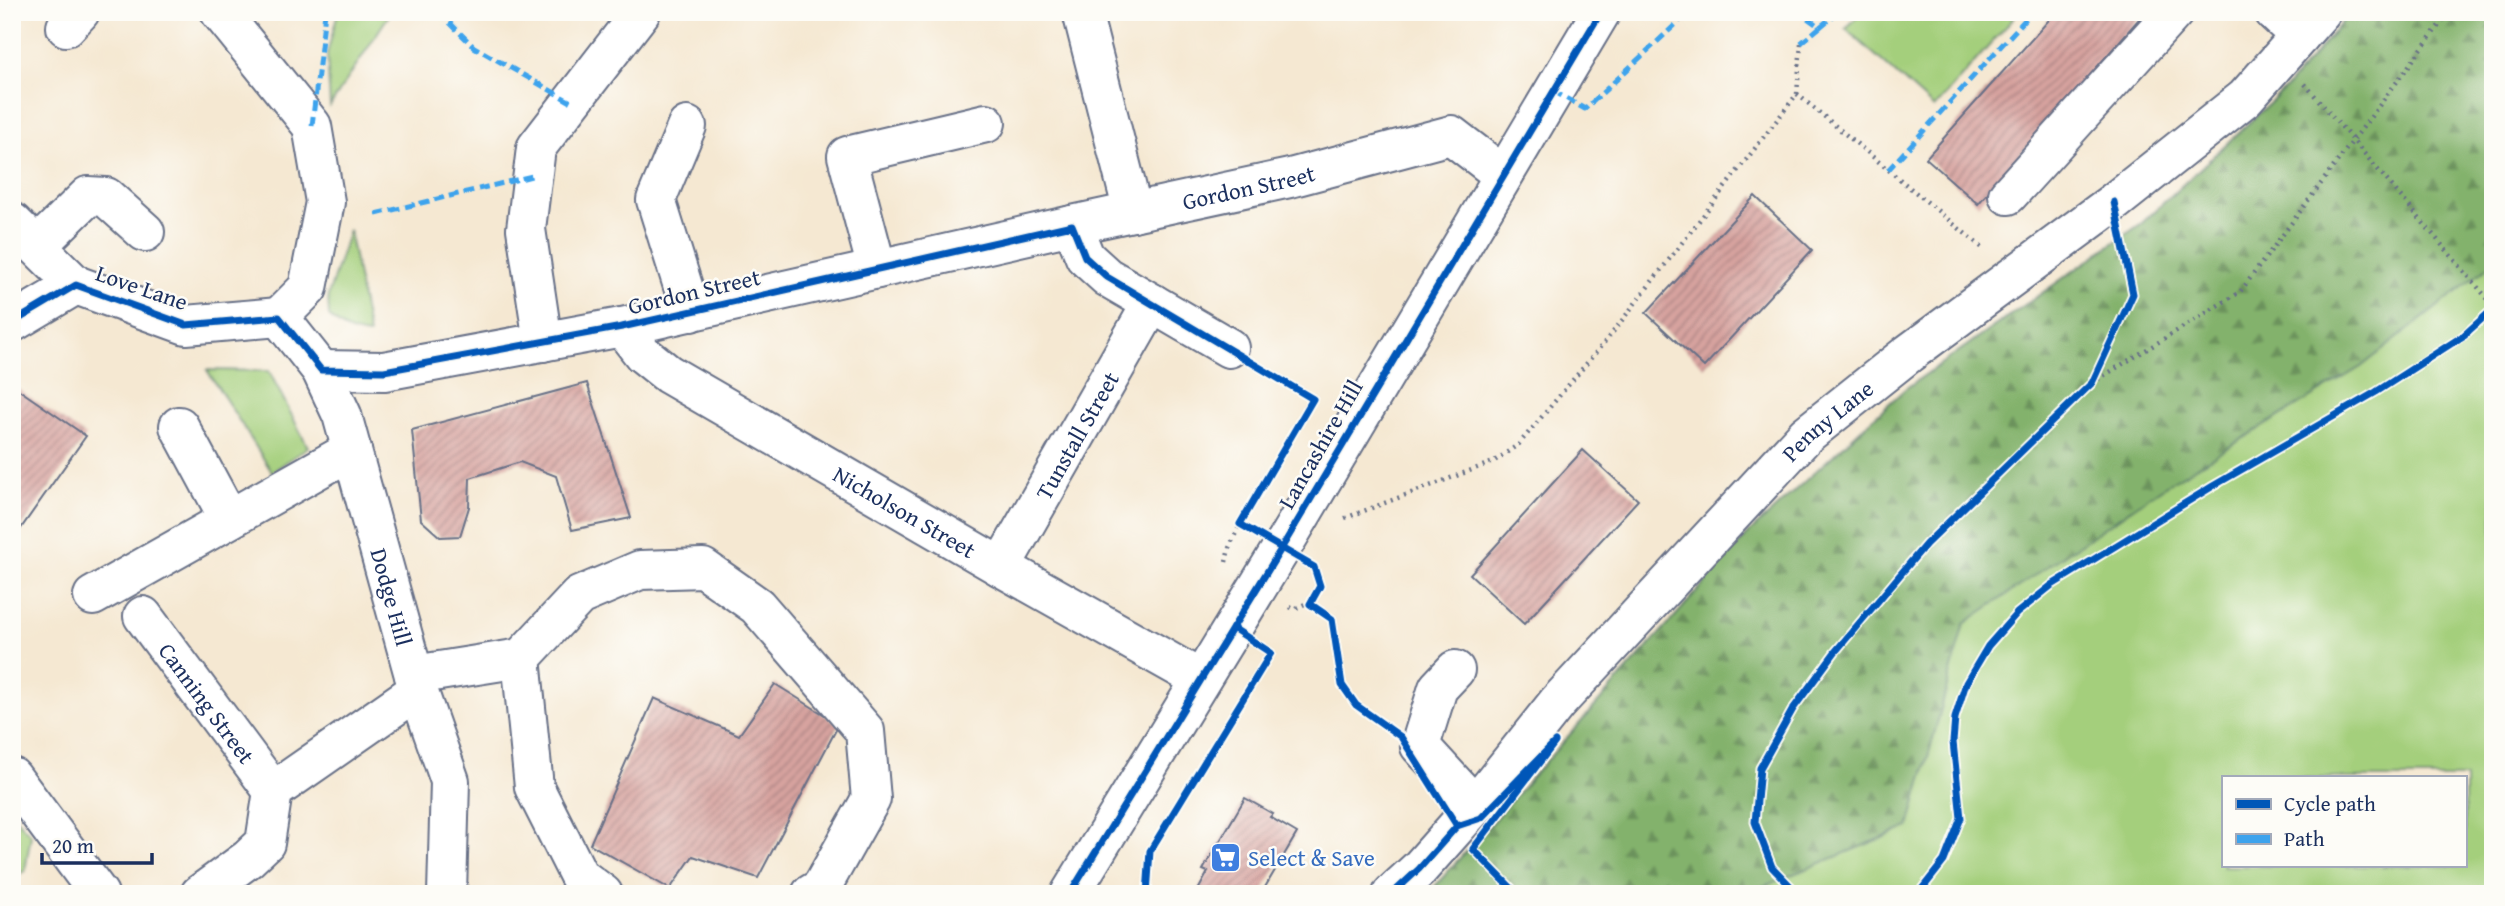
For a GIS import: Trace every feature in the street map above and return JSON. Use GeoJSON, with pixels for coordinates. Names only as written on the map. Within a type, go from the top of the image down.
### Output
{"type":"FeatureCollection","features":[{"type":"Feature","properties":{"kind":"street"},"geometry":{"type":"LineString","coordinates":[[220,12],[312,126],[325,202],[308,288],[279,317]]}},
{"type":"Feature","properties":{"kind":"street"},"geometry":{"type":"LineString","coordinates":[[543,342],[526,229],[536,148],[641,12]]}},
{"type":"Feature","properties":{"kind":"street"},"geometry":{"type":"LineString","coordinates":[[1082,12],[1133,212]]}},
{"type":"Feature","properties":{"kind":"street","name":"Lancashire Hill"},"geometry":{"type":"LineString","coordinates":[[1070,894],[1199,678],[1227,638],[1281,549],[1601,12]]}},
{"type":"Feature","properties":{"kind":"street"},"geometry":{"type":"LineString","coordinates":[[2008,195],[2175,12]]}},
{"type":"Feature","properties":{"kind":"street","name":"Penny Lane"},"geometry":{"type":"LineString","coordinates":[[1392,894],[1419,869],[1475,806],[1557,704],[1805,435],[1908,354],[2114,202],[2245,98],[2294,29]]}},
{"type":"Feature","properties":{"kind":"street"},"geometry":{"type":"LineString","coordinates":[[877,269],[847,156],[986,123]]}},
{"type":"Feature","properties":{"kind":"street"},"geometry":{"type":"LineString","coordinates":[[687,125],[656,200],[691,312]]}},
{"type":"Feature","properties":{"kind":"street","name":"Gordon Street"},"geometry":{"type":"LineString","coordinates":[[321,370],[384,371],[622,327],[1290,178],[1451,135],[1503,174]]}},
{"type":"Feature","properties":{"kind":"street"},"geometry":{"type":"LineString","coordinates":[[24,234],[88,196],[106,197],[145,232]]}},
{"type":"Feature","properties":{"kind":"street"},"geometry":{"type":"LineString","coordinates":[[1072,225],[1085,257],[1107,277],[1229,348]]}},
{"type":"Feature","properties":{"kind":"street","name":"Love Lane"},"geometry":{"type":"LineString","coordinates":[[24,234],[76,285],[186,325],[279,317]]}},
{"type":"Feature","properties":{"kind":"street"},"geometry":{"type":"LineString","coordinates":[[12,323],[76,285]]}},
{"type":"Feature","properties":{"kind":"street","name":"Tunstall Street"},"geometry":{"type":"LineString","coordinates":[[1001,567],[1152,303]]}},
{"type":"Feature","properties":{"kind":"street","name":"Dodge Hill"},"geometry":{"type":"LineString","coordinates":[[279,317],[321,370],[342,415],[416,682],[450,781],[447,894]]}},
{"type":"Feature","properties":{"kind":"street","name":"Nicholson Street"},"geometry":{"type":"LineString","coordinates":[[622,327],[643,354],[668,373],[1001,567],[1199,678]]}},
{"type":"Feature","properties":{"kind":"street"},"geometry":{"type":"LineString","coordinates":[[179,426],[229,519]]}},
{"type":"Feature","properties":{"kind":"street"},"geometry":{"type":"LineString","coordinates":[[93,596],[352,450]]}},
{"type":"Feature","properties":{"kind":"street"},"geometry":{"type":"LineString","coordinates":[[200,894],[265,843],[273,791],[416,682],[521,658],[579,596],[640,570],[703,568],[757,606],[865,731],[871,799],[821,888],[811,894]]}},
{"type":"Feature","properties":{"kind":"street","name":"Canning Street"},"geometry":{"type":"LineString","coordinates":[[143,615],[273,791]]}},
{"type":"Feature","properties":{"kind":"street"},"geometry":{"type":"LineString","coordinates":[[521,658],[534,787],[579,876],[603,894]]}},
{"type":"Feature","properties":{"kind":"street"},"geometry":{"type":"LineString","coordinates":[[1455,670],[1438,688],[1420,746],[1475,806]]}},
{"type":"Feature","properties":{"kind":"street"},"geometry":{"type":"LineString","coordinates":[[12,777],[99,894]]}},
{"type":"Feature","properties":{"kind":"path"},"geometry":{"type":"LineString","coordinates":[[2082,392],[2092,383],[2240,292],[2449,12]]}},
{"type":"Feature","properties":{"kind":"path"},"geometry":{"type":"LineString","coordinates":[[2294,29],[2353,140],[2493,306]]}},
{"type":"Feature","properties":{"kind":"path"},"geometry":{"type":"LineString","coordinates":[[1338,528],[1344,519],[1493,462],[1519,444],[1613,332],[1797,94],[1801,43]]}},
{"type":"Feature","properties":{"kind":"path"},"geometry":{"type":"LineString","coordinates":[[1797,94],[2016,275]]}},
{"type":"Feature","properties":{"kind":"path"},"geometry":{"type":"LineString","coordinates":[[2092,383],[2098,370]]}},
{"type":"Feature","properties":{"kind":"path"},"geometry":{"type":"LineString","coordinates":[[1246,513],[1240,524],[1281,549]]}},
{"type":"Feature","properties":{"kind":"path"},"geometry":{"type":"LineString","coordinates":[[1315,595],[1308,604],[1321,611]]}},
{"type":"Feature","properties":{"kind":"green space"},"geometry":{"type":"Polygon","coordinates":[[[338,12],[391,12],[330,106],[327,54],[338,12]]]}},
{"type":"Feature","properties":{"kind":"green space"},"geometry":{"type":"Polygon","coordinates":[[[1861,12],[2019,12],[1934,108],[1846,29],[1861,12]]]}},
{"type":"Feature","properties":{"kind":"green space"},"geometry":{"type":"Polygon","coordinates":[[[2351,12],[2493,12],[2493,894],[1428,894],[1750,532],[1905,389],[2142,223],[2286,88],[2351,12]]]}},
{"type":"Feature","properties":{"kind":"green space"},"geometry":{"type":"Polygon","coordinates":[[[2351,12],[2493,12],[2493,263],[2361,367],[2165,486],[1964,624],[1909,827],[1745,894],[1428,894],[1750,532],[1905,389],[2142,223],[2286,88],[2351,12]]]}},
{"type":"Feature","properties":{"kind":"green space"},"geometry":{"type":"Polygon","coordinates":[[[349,230],[369,335],[348,330],[329,316],[328,296],[349,230]]]}},
{"type":"Feature","properties":{"kind":"green space"},"geometry":{"type":"Polygon","coordinates":[[[207,370],[269,371],[308,447],[272,472],[207,370]]]}},
{"type":"Feature","properties":{"kind":"green space"},"geometry":{"type":"Polygon","coordinates":[[[12,814],[31,835],[25,871],[12,877],[12,814]]]}},
{"type":"Feature","properties":{"kind":"building"},"geometry":{"type":"Polygon","coordinates":[[[2056,12],[2145,12],[1978,204],[1926,158],[2056,12]]]}},
{"type":"Feature","properties":{"kind":"building"},"geometry":{"type":"Polygon","coordinates":[[[1755,196],[1812,250],[1704,367],[1646,313],[1755,196]]]}},
{"type":"Feature","properties":{"kind":"building"},"geometry":{"type":"Polygon","coordinates":[[[587,383],[631,518],[572,530],[556,476],[520,462],[470,478],[469,507],[460,536],[440,537],[421,520],[412,430],[587,383]]]}},
{"type":"Feature","properties":{"kind":"building"},"geometry":{"type":"Polygon","coordinates":[[[12,385],[86,436],[12,541],[12,385]]]}},
{"type":"Feature","properties":{"kind":"building"},"geometry":{"type":"Polygon","coordinates":[[[1583,450],[1638,500],[1524,624],[1470,574],[1583,450]]]}},
{"type":"Feature","properties":{"kind":"building"},"geometry":{"type":"Polygon","coordinates":[[[775,684],[839,724],[758,878],[693,856],[670,889],[590,844],[654,698],[739,735],[775,684]]]}},
{"type":"Feature","properties":{"kind":"building"},"geometry":{"type":"Polygon","coordinates":[[[1245,798],[1273,814],[1270,817],[1297,833],[1261,894],[1196,894],[1208,872],[1203,870],[1245,798]]]}},
{"type":"Feature","properties":{"kind":"marked path"},"geometry":{"type":"LineString","coordinates":[[312,126],[325,12]]}},
{"type":"Feature","properties":{"kind":"marked path"},"geometry":{"type":"LineString","coordinates":[[439,12],[474,47],[571,102]]}},
{"type":"Feature","properties":{"kind":"marked path"},"geometry":{"type":"LineString","coordinates":[[1553,91],[1585,109],[1689,12]]}},
{"type":"Feature","properties":{"kind":"marked path"},"geometry":{"type":"LineString","coordinates":[[1801,43],[1820,27],[1803,15],[1805,12]]}},
{"type":"Feature","properties":{"kind":"marked path"},"geometry":{"type":"LineString","coordinates":[[1820,27],[1838,12]]}},
{"type":"Feature","properties":{"kind":"marked path"},"geometry":{"type":"LineString","coordinates":[[1888,170],[2032,12]]}},
{"type":"Feature","properties":{"kind":"marked path"},"geometry":{"type":"LineString","coordinates":[[376,214],[532,176]]}},
{"type":"Feature","properties":{"kind":"cycle path"},"geometry":{"type":"LineString","coordinates":[[1070,894],[1281,549],[1601,12]]}},
{"type":"Feature","properties":{"kind":"cycle path"},"geometry":{"type":"LineString","coordinates":[[1798,894],[1772,867],[1755,822],[1760,768],[1793,709],[1835,652],[1926,544],[2092,383],[2133,294],[2114,202]]}},
{"type":"Feature","properties":{"kind":"cycle path"},"geometry":{"type":"LineString","coordinates":[[12,323],[76,285],[186,325],[279,317],[321,370],[384,371],[622,327],[1072,225],[1085,257],[1107,277],[1313,399],[1240,524],[1314,567],[1320,586],[1310,604],[1332,619],[1342,685],[1356,705],[1401,737],[1457,826]]}},
{"type":"Feature","properties":{"kind":"cycle path"},"geometry":{"type":"LineString","coordinates":[[1918,894],[1944,861],[1961,818],[1953,742],[1955,718],[1966,683],[1988,646],[2017,613],[2052,585],[2213,486],[2376,392],[2463,336],[2493,309]]}},
{"type":"Feature","properties":{"kind":"cycle path"},"geometry":{"type":"LineString","coordinates":[[1147,894],[1150,851],[1271,653],[1233,628]]}},
{"type":"Feature","properties":{"kind":"cycle path"},"geometry":{"type":"LineString","coordinates":[[1392,894],[1419,869],[1457,826],[1481,818],[1555,742],[1473,849],[1517,894]]}},
{"type":"Feature","properties":{"kind":"place","name":"Select & Save"},"geometry":{"type":"Point","coordinates":[1225,857]}}]}
